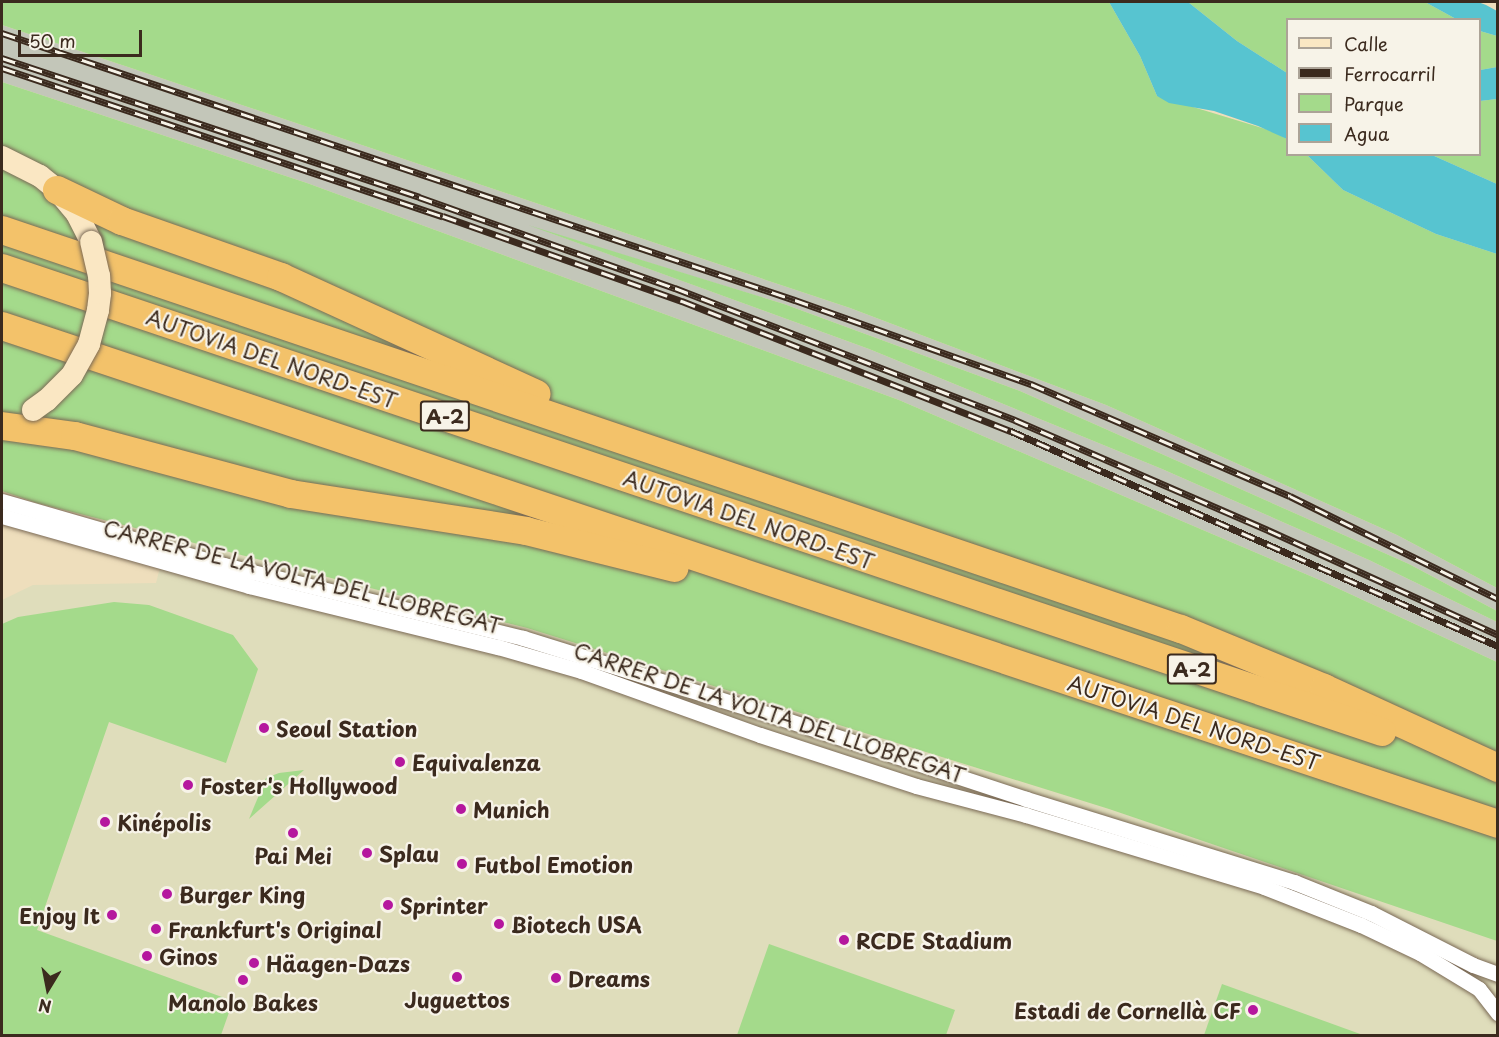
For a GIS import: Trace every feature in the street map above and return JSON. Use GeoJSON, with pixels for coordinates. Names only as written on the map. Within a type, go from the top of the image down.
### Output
{"type":"FeatureCollection","features":[{"type":"Feature","properties":{"kind":"highway"},"geometry":{"type":"LineString","coordinates":[[57,190],[122,221],[281,277],[345,304],[667,455]]}},
{"type":"Feature","properties":{"kind":"highway"},"geometry":{"type":"LineString","coordinates":[[2,230],[1202,637],[1324,688],[1497,768]]}},
{"type":"Feature","properties":{"kind":"highway","name":"AUTOVIA DEL NORD-EST"},"geometry":{"type":"LineString","coordinates":[[2,268],[1086,634],[1497,768]]}},
{"type":"Feature","properties":{"kind":"highway","name":"AUTOVIA DEL NORD-EST"},"geometry":{"type":"LineString","coordinates":[[2,326],[1497,824]]}},
{"type":"Feature","properties":{"kind":"highway"},"geometry":{"type":"LineString","coordinates":[[2,425],[75,436],[291,494],[526,531],[671,567],[1001,659]]}},
{"type":"Feature","properties":{"kind":"main road"},"geometry":{"type":"LineString","coordinates":[[2,157],[40,176],[57,190],[77,214],[91,242],[99,276],[100,293],[89,344],[72,375],[47,400],[33,410],[2,425]]}},
{"type":"Feature","properties":{"kind":"street","name":"CARRER DE LA VOLTA DEL LLOBREGAT"},"geometry":{"type":"LineString","coordinates":[[2,501],[224,565],[523,638],[774,716],[1026,799],[1294,882],[1371,913],[1473,965],[1497,974]]}},
{"type":"Feature","properties":{"kind":"street","name":"CARRER DE LA VOLTA DEL LLOBREGAT"},"geometry":{"type":"LineString","coordinates":[[2,516],[249,586],[487,644],[581,671],[760,735],[916,786],[1037,819],[1263,887],[1361,924],[1420,953],[1479,988],[1497,1013]]}},
{"type":"Feature","properties":{"kind":"shaded area"},"geometry":{"type":"Polygon","coordinates":[[[2,25],[850,308],[1106,405],[1397,535],[1497,588],[1497,611],[1409,564],[1020,391],[784,304],[545,231],[869,349],[1162,469],[1369,560],[1497,622],[1497,662],[1322,581],[899,400],[307,183],[2,82],[2,25]]]}},
{"type":"Feature","properties":{"kind":"shaded area"},"geometry":{"type":"Polygon","coordinates":[[[168,536],[527,628],[1109,809],[1481,934],[1497,941],[1497,1035],[2,1035],[2,600],[33,585],[156,583],[168,536]]]}},
{"type":"Feature","properties":{"kind":"green space"},"geometry":{"type":"Polygon","coordinates":[[[2,2],[1109,2],[1140,56],[1157,96],[1272,131],[1286,138],[1286,156],[1308,156],[1343,190],[1436,234],[1497,254],[1497,588],[1397,535],[1106,405],[850,308],[2,25],[2,2]]]}},
{"type":"Feature","properties":{"kind":"green space"},"geometry":{"type":"Polygon","coordinates":[[[1188,2],[1425,2],[1454,18],[1286,18],[1286,72],[1237,41],[1188,2]]]}},
{"type":"Feature","properties":{"kind":"green space"},"geometry":{"type":"Polygon","coordinates":[[[1481,31],[1497,36],[1497,67],[1481,70],[1481,31]]]}},
{"type":"Feature","properties":{"kind":"green space"},"geometry":{"type":"Polygon","coordinates":[[[2,82],[307,183],[899,400],[1322,581],[1497,662],[1497,941],[1109,809],[527,628],[37,503],[2,491],[2,82]]]}},
{"type":"Feature","properties":{"kind":"green space"},"geometry":{"type":"Polygon","coordinates":[[[1497,99],[1497,184],[1434,156],[1481,156],[1481,101],[1497,99]]]}},
{"type":"Feature","properties":{"kind":"green space"},"geometry":{"type":"Polygon","coordinates":[[[528,225],[784,304],[1020,391],[1409,564],[1497,611],[1497,622],[1369,560],[1162,469],[869,349],[528,225]]]}},
{"type":"Feature","properties":{"kind":"green space"},"geometry":{"type":"Polygon","coordinates":[[[114,602],[149,605],[233,635],[258,669],[226,763],[109,722],[37,930],[233,1001],[221,1035],[2,1035],[2,624],[18,617],[114,602]]]}},
{"type":"Feature","properties":{"kind":"green space"},"geometry":{"type":"Polygon","coordinates":[[[304,770],[249,819],[266,778],[279,773],[304,770]]]}},
{"type":"Feature","properties":{"kind":"green space"},"geometry":{"type":"Polygon","coordinates":[[[769,944],[955,1010],[946,1035],[737,1035],[769,944]]]}},
{"type":"Feature","properties":{"kind":"green space","name":"Estadi de Cornellà CF"},"geometry":{"type":"Polygon","coordinates":[[[1222,984],[1363,1035],[1204,1035],[1222,984]]]}},
{"type":"Feature","properties":{"kind":"water"},"geometry":{"type":"Polygon","coordinates":[[[1109,2],[1188,2],[1237,41],[1286,72],[1286,139],[1214,111],[1169,103],[1157,96],[1140,56],[1109,2]]]}},
{"type":"Feature","properties":{"kind":"water"},"geometry":{"type":"Polygon","coordinates":[[[1425,2],[1478,2],[1486,5],[1497,11],[1497,36],[1481,31],[1481,18],[1454,18],[1425,2]]]}},
{"type":"Feature","properties":{"kind":"water"},"geometry":{"type":"Polygon","coordinates":[[[1497,67],[1497,99],[1481,101],[1481,70],[1497,67]]]}},
{"type":"Feature","properties":{"kind":"water"},"geometry":{"type":"Polygon","coordinates":[[[1308,156],[1434,156],[1497,184],[1497,254],[1436,234],[1343,190],[1308,156]]]}},
{"type":"Feature","properties":{"kind":"railway"},"geometry":{"type":"LineString","coordinates":[[2,33],[795,300],[1031,384],[1290,496],[1498,599]]}},
{"type":"Feature","properties":{"kind":"railway"},"geometry":{"type":"LineString","coordinates":[[2,58],[419,197],[675,288],[1015,420],[1268,530],[1498,635]]}},
{"type":"Feature","properties":{"kind":"railway"},"geometry":{"type":"LineString","coordinates":[[2,68],[443,216],[682,301],[1011,431],[1498,646]]}},
{"type":"Feature","properties":{"kind":"place","name":"Seoul Station"},"geometry":{"type":"Point","coordinates":[264,728]}},
{"type":"Feature","properties":{"kind":"place","name":"Equivalenza"},"geometry":{"type":"Point","coordinates":[400,762]}},
{"type":"Feature","properties":{"kind":"place","name":"Foster's Hollywood"},"geometry":{"type":"Point","coordinates":[188,785]}},
{"type":"Feature","properties":{"kind":"place","name":"Munich"},"geometry":{"type":"Point","coordinates":[461,809]}},
{"type":"Feature","properties":{"kind":"place","name":"Kinépolis"},"geometry":{"type":"Point","coordinates":[105,822]}},
{"type":"Feature","properties":{"kind":"place","name":"Pai Mei"},"geometry":{"type":"Point","coordinates":[293,833]}},
{"type":"Feature","properties":{"kind":"place","name":"Splau"},"geometry":{"type":"Point","coordinates":[367,853]}},
{"type":"Feature","properties":{"kind":"place","name":"Futbol Emotion"},"geometry":{"type":"Point","coordinates":[462,864]}},
{"type":"Feature","properties":{"kind":"place","name":"Burger King"},"geometry":{"type":"Point","coordinates":[167,894]}},
{"type":"Feature","properties":{"kind":"place","name":"Sprinter"},"geometry":{"type":"Point","coordinates":[388,905]}},
{"type":"Feature","properties":{"kind":"place","name":"Enjoy It"},"geometry":{"type":"Point","coordinates":[112,915]}},
{"type":"Feature","properties":{"kind":"place","name":"Biotech USA"},"geometry":{"type":"Point","coordinates":[499,924]}},
{"type":"Feature","properties":{"kind":"place","name":"Frankfurt's Original"},"geometry":{"type":"Point","coordinates":[156,929]}},
{"type":"Feature","properties":{"kind":"place","name":"RCDE Stadium"},"geometry":{"type":"Point","coordinates":[844,940]}},
{"type":"Feature","properties":{"kind":"place","name":"Ginos"},"geometry":{"type":"Point","coordinates":[147,956]}},
{"type":"Feature","properties":{"kind":"place","name":"Häagen-Dazs"},"geometry":{"type":"Point","coordinates":[254,963]}},
{"type":"Feature","properties":{"kind":"place","name":"Juguettos"},"geometry":{"type":"Point","coordinates":[457,977]}},
{"type":"Feature","properties":{"kind":"place","name":"Dreams"},"geometry":{"type":"Point","coordinates":[556,978]}},
{"type":"Feature","properties":{"kind":"place","name":"Manolo Bakes"},"geometry":{"type":"Point","coordinates":[243,980]}},
{"type":"Feature","properties":{"kind":"place","name":"Estadi de Cornellà CF"},"geometry":{"type":"Point","coordinates":[1253,1010]}}]}
